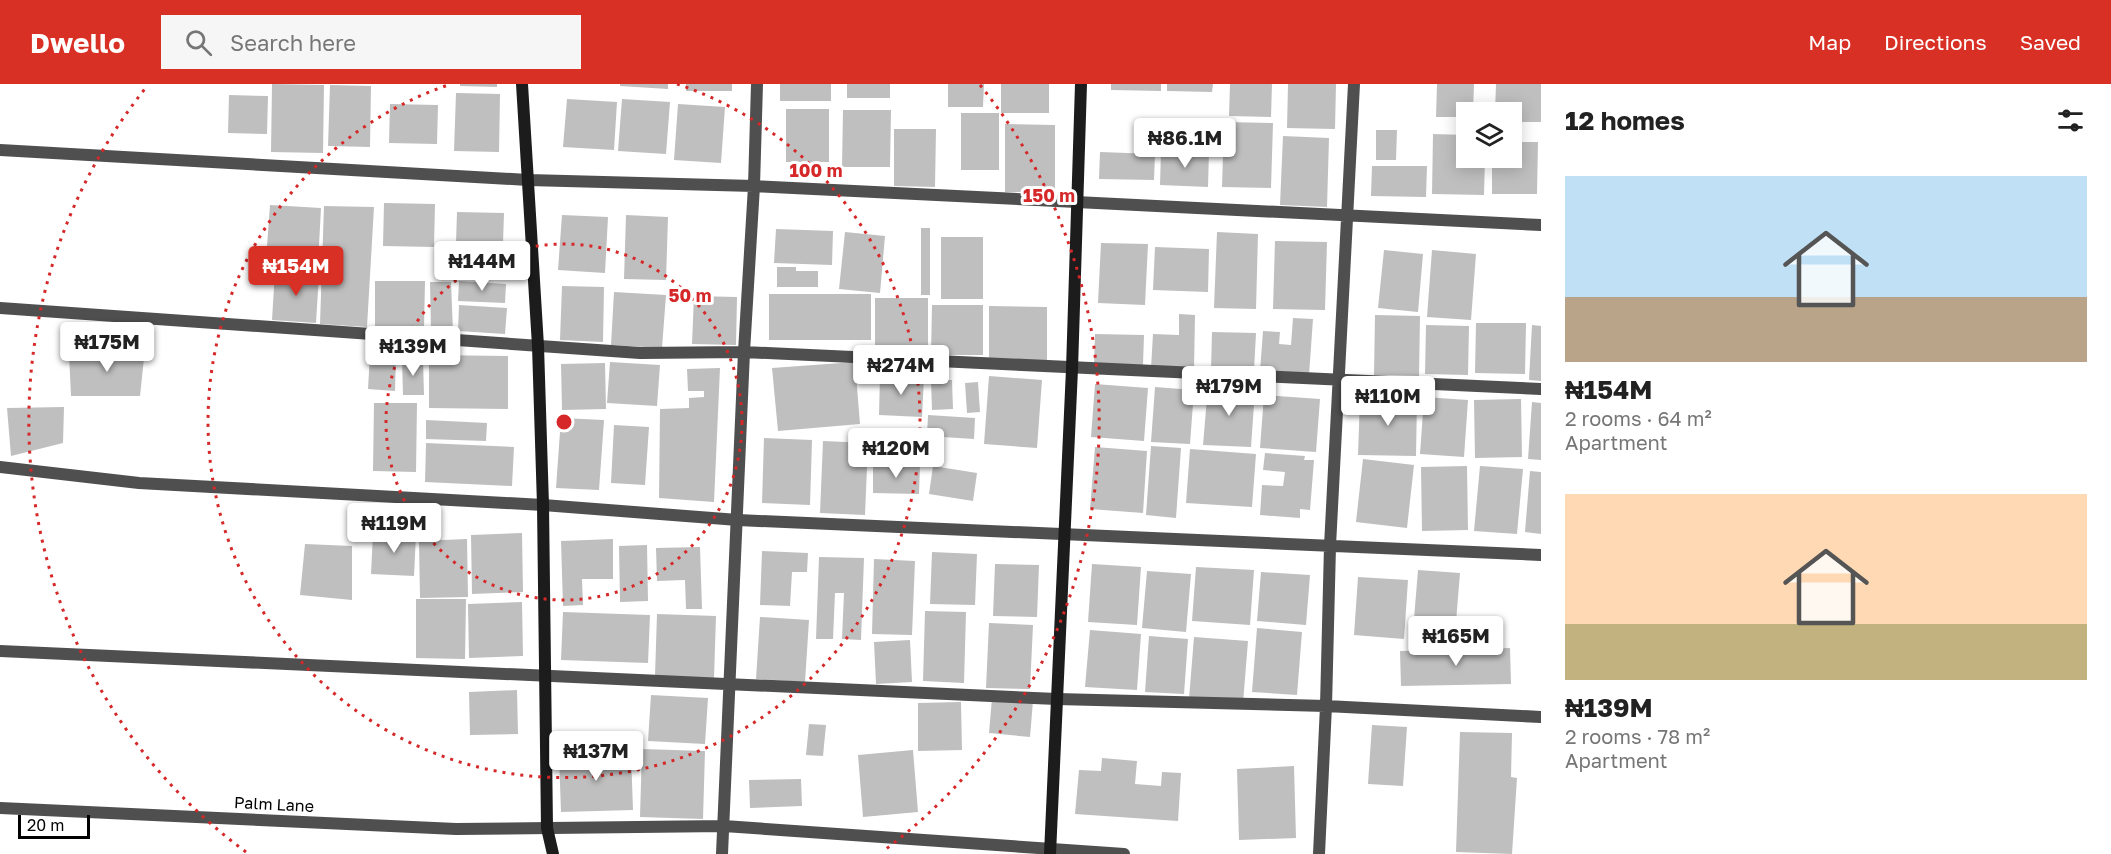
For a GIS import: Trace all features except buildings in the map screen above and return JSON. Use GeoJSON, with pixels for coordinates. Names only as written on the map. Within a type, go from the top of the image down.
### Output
{"type":"FeatureCollection","features":[{"type":"Feature","properties":{"kind":"main road"},"geometry":{"type":"LineString","coordinates":[[522,84],[537,346],[543,505],[547,828],[553,854]]}},
{"type":"Feature","properties":{"kind":"main road"},"geometry":{"type":"LineString","coordinates":[[1050,851],[1081,84]]}},
{"type":"Feature","properties":{"kind":"street"},"geometry":{"type":"LineString","coordinates":[[722,854],[757,84]]}},
{"type":"Feature","properties":{"kind":"street"},"geometry":{"type":"LineString","coordinates":[[1318,854],[1326,706],[1330,546],[1354,84]]}},
{"type":"Feature","properties":{"kind":"street"},"geometry":{"type":"LineString","coordinates":[[0,150],[528,180],[754,186],[1541,225]]}},
{"type":"Feature","properties":{"kind":"street"},"geometry":{"type":"LineString","coordinates":[[0,308],[640,352],[744,352],[1071,369],[1541,389]]}},
{"type":"Feature","properties":{"kind":"street"},"geometry":{"type":"LineString","coordinates":[[0,467],[139,483],[543,505],[738,520],[1541,555]]}},
{"type":"Feature","properties":{"kind":"street"},"geometry":{"type":"LineString","coordinates":[[0,651],[1057,699],[1326,706],[1541,717]]}},
{"type":"Feature","properties":{"kind":"street","name":"Palm Lane"},"geometry":{"type":"LineString","coordinates":[[0,808],[456,829],[724,826],[1050,851],[1124,854]]}}]}
